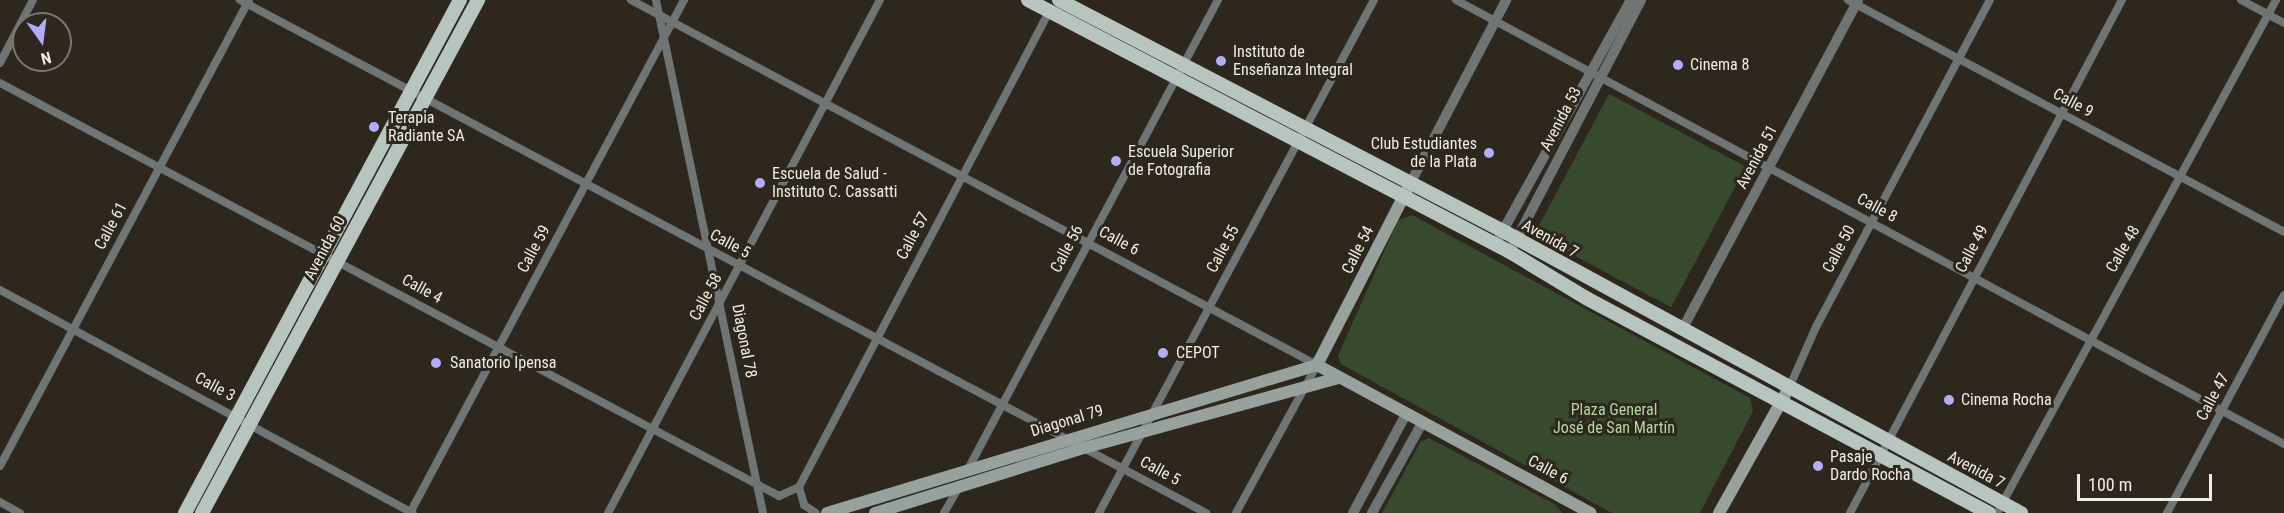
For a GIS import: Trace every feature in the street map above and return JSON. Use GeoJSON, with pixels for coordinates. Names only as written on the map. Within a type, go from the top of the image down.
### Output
{"type":"FeatureCollection","features":[{"type":"Feature","properties":{"kind":"main road","name":"Avenida 60"},"geometry":{"type":"LineString","coordinates":[[185,513],[460,0]]}},
{"type":"Feature","properties":{"kind":"main road","name":"Avenida 60"},"geometry":{"type":"LineString","coordinates":[[202,513],[478,0]]}},
{"type":"Feature","properties":{"kind":"main road","name":"Avenida 7"},"geometry":{"type":"LineString","coordinates":[[1028,0],[1054,4],[1182,66],[1503,231],[1886,441],[2000,508],[2021,513]]}},
{"type":"Feature","properties":{"kind":"main road","name":"Avenida 7"},"geometry":{"type":"LineString","coordinates":[[1054,4],[1176,79],[1297,144],[1509,252],[1586,298],[1989,513]]}},
{"type":"Feature","properties":{"kind":"main road","name":"Calle 54"},"geometry":{"type":"LineString","coordinates":[[1317,365],[1410,184]]}},
{"type":"Feature","properties":{"kind":"main road","name":"Calle 6"},"geometry":{"type":"LineString","coordinates":[[1317,365],[1586,512]]}},
{"type":"Feature","properties":{"kind":"main road","name":"Diagonal 79"},"geometry":{"type":"LineString","coordinates":[[827,513],[1066,438],[1317,365]]}},
{"type":"Feature","properties":{"kind":"main road","name":"Diagonal 79"},"geometry":{"type":"LineString","coordinates":[[875,513],[1084,448],[1338,378]]}},
{"type":"Feature","properties":{"kind":"main road","name":"Calle 50"},"geometry":{"type":"LineString","coordinates":[[1719,513],[1789,388]]}},
{"type":"Feature","properties":{"kind":"street"},"geometry":{"type":"LineString","coordinates":[[0,63],[33,0]]}},
{"type":"Feature","properties":{"kind":"street","name":"Calle 6"},"geometry":{"type":"LineString","coordinates":[[631,0],[1317,365]]}},
{"type":"Feature","properties":{"kind":"street","name":"Diagonal 78"},"geometry":{"type":"LineString","coordinates":[[656,0],[763,513]]}},
{"type":"Feature","properties":{"kind":"street","name":"Calle 59"},"geometry":{"type":"LineString","coordinates":[[411,513],[684,0]]}},
{"type":"Feature","properties":{"kind":"street","name":"Calle 58"},"geometry":{"type":"LineString","coordinates":[[608,513],[880,0]]}},
{"type":"Feature","properties":{"kind":"street","name":"Calle 56"},"geometry":{"type":"LineString","coordinates":[[944,513],[1218,0]]}},
{"type":"Feature","properties":{"kind":"street","name":"Calle 55"},"geometry":{"type":"LineString","coordinates":[[1099,513],[1374,0]]}},
{"type":"Feature","properties":{"kind":"street","name":"Calle 8"},"geometry":{"type":"LineString","coordinates":[[1456,0],[2284,444]]}},
{"type":"Feature","properties":{"kind":"street","name":"Calle 54"},"geometry":{"type":"LineString","coordinates":[[1410,184],[1506,0]]}},
{"type":"Feature","properties":{"kind":"street","name":"Avenida 53"},"geometry":{"type":"LineString","coordinates":[[1509,252],[1631,0]]}},
{"type":"Feature","properties":{"kind":"street","name":"Avenida 53"},"geometry":{"type":"LineString","coordinates":[[1495,246],[1641,0]]}},
{"type":"Feature","properties":{"kind":"street","name":"Calle 50"},"geometry":{"type":"LineString","coordinates":[[1789,388],[1816,327],[1990,0]]}},
{"type":"Feature","properties":{"kind":"street","name":"Calle 49"},"geometry":{"type":"LineString","coordinates":[[1850,513],[1879,454],[2122,0]]}},
{"type":"Feature","properties":{"kind":"street"},"geometry":{"type":"LineString","coordinates":[[2241,0],[2284,22]]}},
{"type":"Feature","properties":{"kind":"street","name":"Calle 48"},"geometry":{"type":"LineString","coordinates":[[2000,508],[2089,339],[2181,177],[2276,0]]}},
{"type":"Feature","properties":{"kind":"street","name":"Calle 5"},"geometry":{"type":"LineString","coordinates":[[246,1],[412,92],[1206,513]]}},
{"type":"Feature","properties":{"kind":"street","name":"Calle 61"},"geometry":{"type":"LineString","coordinates":[[0,466],[246,1]]}},
{"type":"Feature","properties":{"kind":"street","name":"Calle 9"},"geometry":{"type":"LineString","coordinates":[[1854,1],[2284,232]]}},
{"type":"Feature","properties":{"kind":"street","name":"Avenida 51"},"geometry":{"type":"LineString","coordinates":[[1683,328],[1854,1]]}},
{"type":"Feature","properties":{"kind":"street","name":"Calle 57"},"geometry":{"type":"LineString","coordinates":[[799,487],[1054,4]]}},
{"type":"Feature","properties":{"kind":"street","name":"Calle 4"},"geometry":{"type":"LineString","coordinates":[[0,82],[778,496],[799,487]]}},
{"type":"Feature","properties":{"kind":"street","name":"Calle 3"},"geometry":{"type":"LineString","coordinates":[[0,290],[238,416],[249,425],[411,513]]}},
{"type":"Feature","properties":{"kind":"street","name":"Calle 47"},"geometry":{"type":"LineString","coordinates":[[2166,513],[2284,295]]}},
{"type":"Feature","properties":{"kind":"street","name":"Calle 54"},"geometry":{"type":"LineString","coordinates":[[1236,513],[1317,365]]}},
{"type":"Feature","properties":{"kind":"street"},"geometry":{"type":"LineString","coordinates":[[1353,513],[1406,414]]}},
{"type":"Feature","properties":{"kind":"street"},"geometry":{"type":"LineString","coordinates":[[1372,513],[1422,423]]}},
{"type":"Feature","properties":{"kind":"street"},"geometry":{"type":"LineString","coordinates":[[799,487],[804,505],[816,513]]}},
{"type":"Feature","properties":{"kind":"street"},"geometry":{"type":"LineString","coordinates":[[0,502],[20,513]]}},
{"type":"Feature","properties":{"kind":"green space"},"geometry":{"type":"Polygon","coordinates":[[[1609,94],[1746,167],[1671,307],[1534,234],[1609,94]]]}},
{"type":"Feature","properties":{"kind":"green space","name":"Plaza General José de San Martín"},"geometry":{"type":"Polygon","coordinates":[[[1412,215],[1750,398],[1753,411],[1700,513],[1612,513],[1341,364],[1338,356],[1398,220],[1412,215]]]}},
{"type":"Feature","properties":{"kind":"green space"},"geometry":{"type":"Polygon","coordinates":[[[1429,438],[1556,505],[1562,513],[1382,513],[1421,441],[1429,438]]]}},
{"type":"Feature","properties":{"kind":"place","name":"Instituto de Enseñanza Integral"},"geometry":{"type":"Point","coordinates":[1221,61]}},
{"type":"Feature","properties":{"kind":"place","name":"Cinema 8"},"geometry":{"type":"Point","coordinates":[1678,65]}},
{"type":"Feature","properties":{"kind":"place","name":"Terapia Radiante SA"},"geometry":{"type":"Point","coordinates":[374,127]}},
{"type":"Feature","properties":{"kind":"place","name":"Club Estudiantes de la Plata"},"geometry":{"type":"Point","coordinates":[1489,153]}},
{"type":"Feature","properties":{"kind":"place","name":"Escuela Superior de Fotografia"},"geometry":{"type":"Point","coordinates":[1116,161]}},
{"type":"Feature","properties":{"kind":"place","name":"Escuela de Salud - Instituto C. Cassatti"},"geometry":{"type":"Point","coordinates":[760,183]}},
{"type":"Feature","properties":{"kind":"place","name":"CEPOT"},"geometry":{"type":"Point","coordinates":[1163,353]}},
{"type":"Feature","properties":{"kind":"place","name":"Sanatorio Ipensa"},"geometry":{"type":"Point","coordinates":[436,363]}},
{"type":"Feature","properties":{"kind":"place","name":"Cinema Rocha"},"geometry":{"type":"Point","coordinates":[1949,400]}},
{"type":"Feature","properties":{"kind":"place","name":"Pasaje Dardo Rocha"},"geometry":{"type":"Point","coordinates":[1818,466]}}]}
